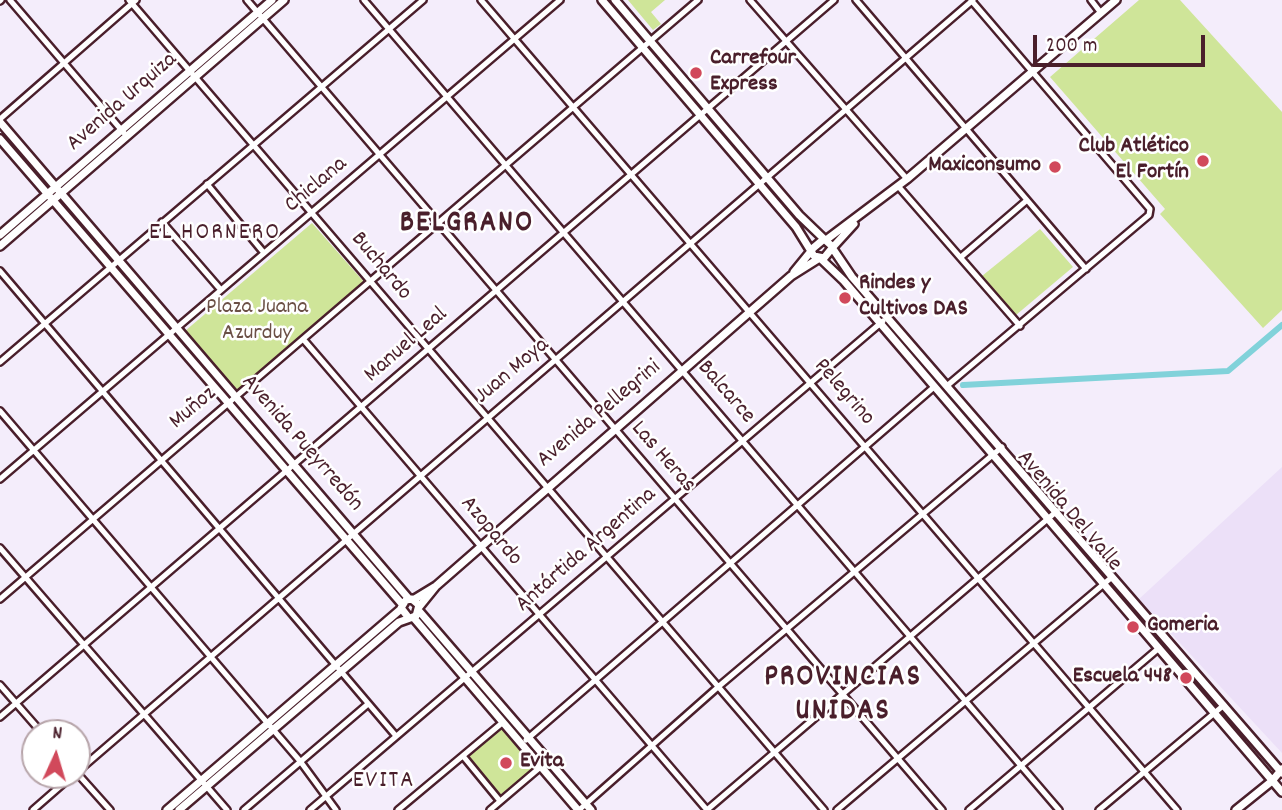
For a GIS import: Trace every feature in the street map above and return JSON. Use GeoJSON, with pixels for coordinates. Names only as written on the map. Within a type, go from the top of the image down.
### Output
{"type":"FeatureCollection","features":[{"type":"Feature","properties":{"kind":"main road","name":"Avenida Urquiza"},"geometry":{"type":"LineString","coordinates":[[0,246],[123,132],[260,15],[272,0]]}},
{"type":"Feature","properties":{"kind":"main road"},"geometry":{"type":"LineString","coordinates":[[260,15],[284,0]]}},
{"type":"Feature","properties":{"kind":"main road"},"geometry":{"type":"LineString","coordinates":[[602,0],[759,183],[812,250]]}},
{"type":"Feature","properties":{"kind":"main road"},"geometry":{"type":"LineString","coordinates":[[615,0],[706,107],[825,239],[859,218],[907,179],[1116,0]]}},
{"type":"Feature","properties":{"kind":"main road","name":"Avenida Pueyrredón"},"geometry":{"type":"LineString","coordinates":[[0,121],[119,260],[172,332],[286,473],[350,537]]}},
{"type":"Feature","properties":{"kind":"main road","name":"Avenida Pueyrredón"},"geometry":{"type":"LineString","coordinates":[[0,139],[110,268],[236,397],[406,603]]}},
{"type":"Feature","properties":{"kind":"main road","name":"Avenida Urquiza"},"geometry":{"type":"LineString","coordinates":[[0,235],[50,198]]}},
{"type":"Feature","properties":{"kind":"main road"},"geometry":{"type":"LineString","coordinates":[[833,248],[859,218]]}},
{"type":"Feature","properties":{"kind":"main road","name":"Avenida Del Valle"},"geometry":{"type":"LineString","coordinates":[[825,239],[833,248],[837,259],[887,318],[1002,447],[1281,771]]}},
{"type":"Feature","properties":{"kind":"main road","name":"Avenida Pellegrini"},"geometry":{"type":"LineString","coordinates":[[338,668],[415,613],[436,586],[545,487],[750,313],[791,276],[812,250],[825,239]]}},
{"type":"Feature","properties":{"kind":"main road","name":"Avenida Pellegrini"},"geometry":{"type":"LineString","coordinates":[[791,276],[833,248]]}},
{"type":"Feature","properties":{"kind":"main road","name":"Avenida Del Valle"},"geometry":{"type":"LineString","coordinates":[[812,250],[845,281],[879,324],[993,453],[1282,792]]}},
{"type":"Feature","properties":{"kind":"main road","name":"Avenida Pellegrini"},"geometry":{"type":"LineString","coordinates":[[167,810],[204,783],[270,727],[338,668],[406,603],[436,586]]}},
{"type":"Feature","properties":{"kind":"main road"},"geometry":{"type":"LineString","coordinates":[[406,603],[579,810]]}},
{"type":"Feature","properties":{"kind":"main road"},"geometry":{"type":"LineString","coordinates":[[406,603],[415,613]]}},
{"type":"Feature","properties":{"kind":"main road"},"geometry":{"type":"LineString","coordinates":[[468,677],[502,723],[524,742]]}},
{"type":"Feature","properties":{"kind":"main road"},"geometry":{"type":"LineString","coordinates":[[543,765],[591,810]]}},
{"type":"Feature","properties":{"kind":"main road"},"geometry":{"type":"LineString","coordinates":[[1236,810],[1281,771]]}},
{"type":"Feature","properties":{"kind":"main road","name":"Avenida Pellegrini"},"geometry":{"type":"LineString","coordinates":[[179,810],[204,783]]}},
{"type":"Feature","properties":{"kind":"street"},"geometry":{"type":"LineString","coordinates":[[10,0],[123,132]]}},
{"type":"Feature","properties":{"kind":"street","name":"Las Heras"},"geometry":{"type":"LineString","coordinates":[[247,0],[943,810]]}},
{"type":"Feature","properties":{"kind":"street","name":"Balcarce"},"geometry":{"type":"LineString","coordinates":[[364,0],[1059,810]]}},
{"type":"Feature","properties":{"kind":"street"},"geometry":{"type":"LineString","coordinates":[[0,362],[423,0]]}},
{"type":"Feature","properties":{"kind":"street","name":"Pelegrino"},"geometry":{"type":"LineString","coordinates":[[481,0],[575,106],[1177,810]]}},
{"type":"Feature","properties":{"kind":"street","name":"Chiclana"},"geometry":{"type":"LineString","coordinates":[[0,479],[560,0]]}},
{"type":"Feature","properties":{"kind":"street","name":"Muñoz"},"geometry":{"type":"LineString","coordinates":[[0,599],[575,106],[641,46],[698,0]]}},
{"type":"Feature","properties":{"kind":"street"},"geometry":{"type":"LineString","coordinates":[[750,0],[907,179]]}},
{"type":"Feature","properties":{"kind":"street","name":"Manuel Leal"},"geometry":{"type":"LineString","coordinates":[[0,717],[362,409],[702,116],[706,107],[834,0]]}},
{"type":"Feature","properties":{"kind":"street"},"geometry":{"type":"LineString","coordinates":[[856,0],[1086,269]]}},
{"type":"Feature","properties":{"kind":"street"},"geometry":{"type":"LineString","coordinates":[[948,385],[1149,215],[1150,209],[972,0]]}},
{"type":"Feature","properties":{"kind":"street","name":"Juan Moya"},"geometry":{"type":"LineString","coordinates":[[91,760],[208,656],[350,537],[972,0]]}},
{"type":"Feature","properties":{"kind":"street"},"geometry":{"type":"LineString","coordinates":[[1091,0],[1101,13]]}},
{"type":"Feature","properties":{"kind":"street"},"geometry":{"type":"LineString","coordinates":[[0,121],[132,1]]}},
{"type":"Feature","properties":{"kind":"street","name":"Buchardo"},"geometry":{"type":"LineString","coordinates":[[132,1],[369,282],[824,810]]}},
{"type":"Feature","properties":{"kind":"street"},"geometry":{"type":"LineString","coordinates":[[206,184],[264,253]]}},
{"type":"Feature","properties":{"kind":"street"},"geometry":{"type":"LineString","coordinates":[[898,186],[1020,326]]}},
{"type":"Feature","properties":{"kind":"street"},"geometry":{"type":"LineString","coordinates":[[961,257],[1026,201]]}},
{"type":"Feature","properties":{"kind":"street"},"geometry":{"type":"LineString","coordinates":[[162,222],[221,290]]}},
{"type":"Feature","properties":{"kind":"street"},"geometry":{"type":"LineString","coordinates":[[0,271],[396,736]]}},
{"type":"Feature","properties":{"kind":"street","name":"Antártida Argentina"},"geometry":{"type":"LineString","coordinates":[[310,810],[887,318]]}},
{"type":"Feature","properties":{"kind":"street","name":"Azopardo"},"geometry":{"type":"LineString","coordinates":[[303,339],[707,810]]}},
{"type":"Feature","properties":{"kind":"street"},"geometry":{"type":"LineString","coordinates":[[524,742],[867,448],[934,387]]}},
{"type":"Feature","properties":{"kind":"street"},"geometry":{"type":"LineString","coordinates":[[0,411],[300,761],[336,810]]}},
{"type":"Feature","properties":{"kind":"street"},"geometry":{"type":"LineString","coordinates":[[579,810],[718,687],[1002,447]]}},
{"type":"Feature","properties":{"kind":"street"},"geometry":{"type":"LineString","coordinates":[[707,810],[1056,511]]}},
{"type":"Feature","properties":{"kind":"street"},"geometry":{"type":"LineString","coordinates":[[0,548],[227,810]]}},
{"type":"Feature","properties":{"kind":"street"},"geometry":{"type":"LineString","coordinates":[[837,810],[1112,577]]}},
{"type":"Feature","properties":{"kind":"street"},"geometry":{"type":"LineString","coordinates":[[969,810],[1159,648]]}},
{"type":"Feature","properties":{"kind":"street"},"geometry":{"type":"LineString","coordinates":[[0,685],[29,719]]}},
{"type":"Feature","properties":{"kind":"street"},"geometry":{"type":"LineString","coordinates":[[243,810],[368,704]]}},
{"type":"Feature","properties":{"kind":"street"},"geometry":{"type":"LineString","coordinates":[[1099,810],[1224,705]]}},
{"type":"Feature","properties":{"kind":"street"},"geometry":{"type":"LineString","coordinates":[[398,810],[502,723]]}},
{"type":"Feature","properties":{"kind":"street"},"geometry":{"type":"LineString","coordinates":[[463,757],[500,801]]}},
{"type":"Feature","properties":{"kind":"street"},"geometry":{"type":"LineString","coordinates":[[490,810],[543,765]]}},
{"type":"Feature","properties":{"kind":"street","name":"Juan Moya"},"geometry":{"type":"LineString","coordinates":[[33,810],[57,789]]}},
{"type":"Feature","properties":{"kind":"street"},"geometry":{"type":"LineString","coordinates":[[91,789],[110,810]]}},
{"type":"Feature","properties":{"kind":"shaded area"},"geometry":{"type":"Polygon","coordinates":[[[1282,467],[1282,753],[1139,599],[1282,467]]]}},
{"type":"Feature","properties":{"kind":"green space"},"geometry":{"type":"Polygon","coordinates":[[[628,0],[665,0],[651,12],[661,24],[653,30],[628,0]]]}},
{"type":"Feature","properties":{"kind":"green space","name":"Club Atlético El Fortín"},"geometry":{"type":"Polygon","coordinates":[[[1139,0],[1180,0],[1282,112],[1282,310],[1263,328],[1160,214],[1165,209],[1050,77],[1139,0]]]}},
{"type":"Feature","properties":{"kind":"green space","name":"Plaza Juana Azurduy"},"geometry":{"type":"Polygon","coordinates":[[[312,223],[364,282],[236,391],[185,331],[312,223]]]}},
{"type":"Feature","properties":{"kind":"green space"},"geometry":{"type":"Polygon","coordinates":[[[1040,229],[1073,267],[1016,315],[982,276],[1040,229]]]}},
{"type":"Feature","properties":{"kind":"green space"},"geometry":{"type":"Polygon","coordinates":[[[889,325],[992,442],[989,444],[887,328],[889,325]]]}},
{"type":"Feature","properties":{"kind":"green space"},"geometry":{"type":"Polygon","coordinates":[[[1116,587],[1214,701],[1212,703],[1114,589],[1116,587]]]}},
{"type":"Feature","properties":{"kind":"green space"},"geometry":{"type":"Polygon","coordinates":[[[502,729],[534,768],[499,796],[467,758],[502,729]]]}},
{"type":"Feature","properties":{"kind":"waterway"},"geometry":{"type":"LineString","coordinates":[[963,385],[1228,371],[1282,325]]}},
{"type":"Feature","properties":{"kind":"place","name":"Carrefour Express"},"geometry":{"type":"Point","coordinates":[696,73]}},
{"type":"Feature","properties":{"kind":"place","name":"Club Atlético El Fortín"},"geometry":{"type":"Point","coordinates":[1203,161]}},
{"type":"Feature","properties":{"kind":"place","name":"Maxiconsumo"},"geometry":{"type":"Point","coordinates":[1055,167]}},
{"type":"Feature","properties":{"kind":"place","name":"Rindes y Cultivos DAS"},"geometry":{"type":"Point","coordinates":[845,298]}},
{"type":"Feature","properties":{"kind":"place","name":"Gomeria"},"geometry":{"type":"Point","coordinates":[1133,627]}},
{"type":"Feature","properties":{"kind":"place","name":"Escuela 448"},"geometry":{"type":"Point","coordinates":[1186,678]}},
{"type":"Feature","properties":{"kind":"place","name":"Evita"},"geometry":{"type":"Point","coordinates":[506,763]}},
{"type":"Feature","properties":{"kind":"district","name":"BELGRANO"},"geometry":{"type":"Point","coordinates":[467,226]}},
{"type":"Feature","properties":{"kind":"district","name":"EL HORNERO"},"geometry":{"type":"Point","coordinates":[215,235]}},
{"type":"Feature","properties":{"kind":"district","name":"PROVINCIAS UNIDAS"},"geometry":{"type":"Point","coordinates":[843,697]}},
{"type":"Feature","properties":{"kind":"district","name":"EVITA"},"geometry":{"type":"Point","coordinates":[384,783]}}]}
